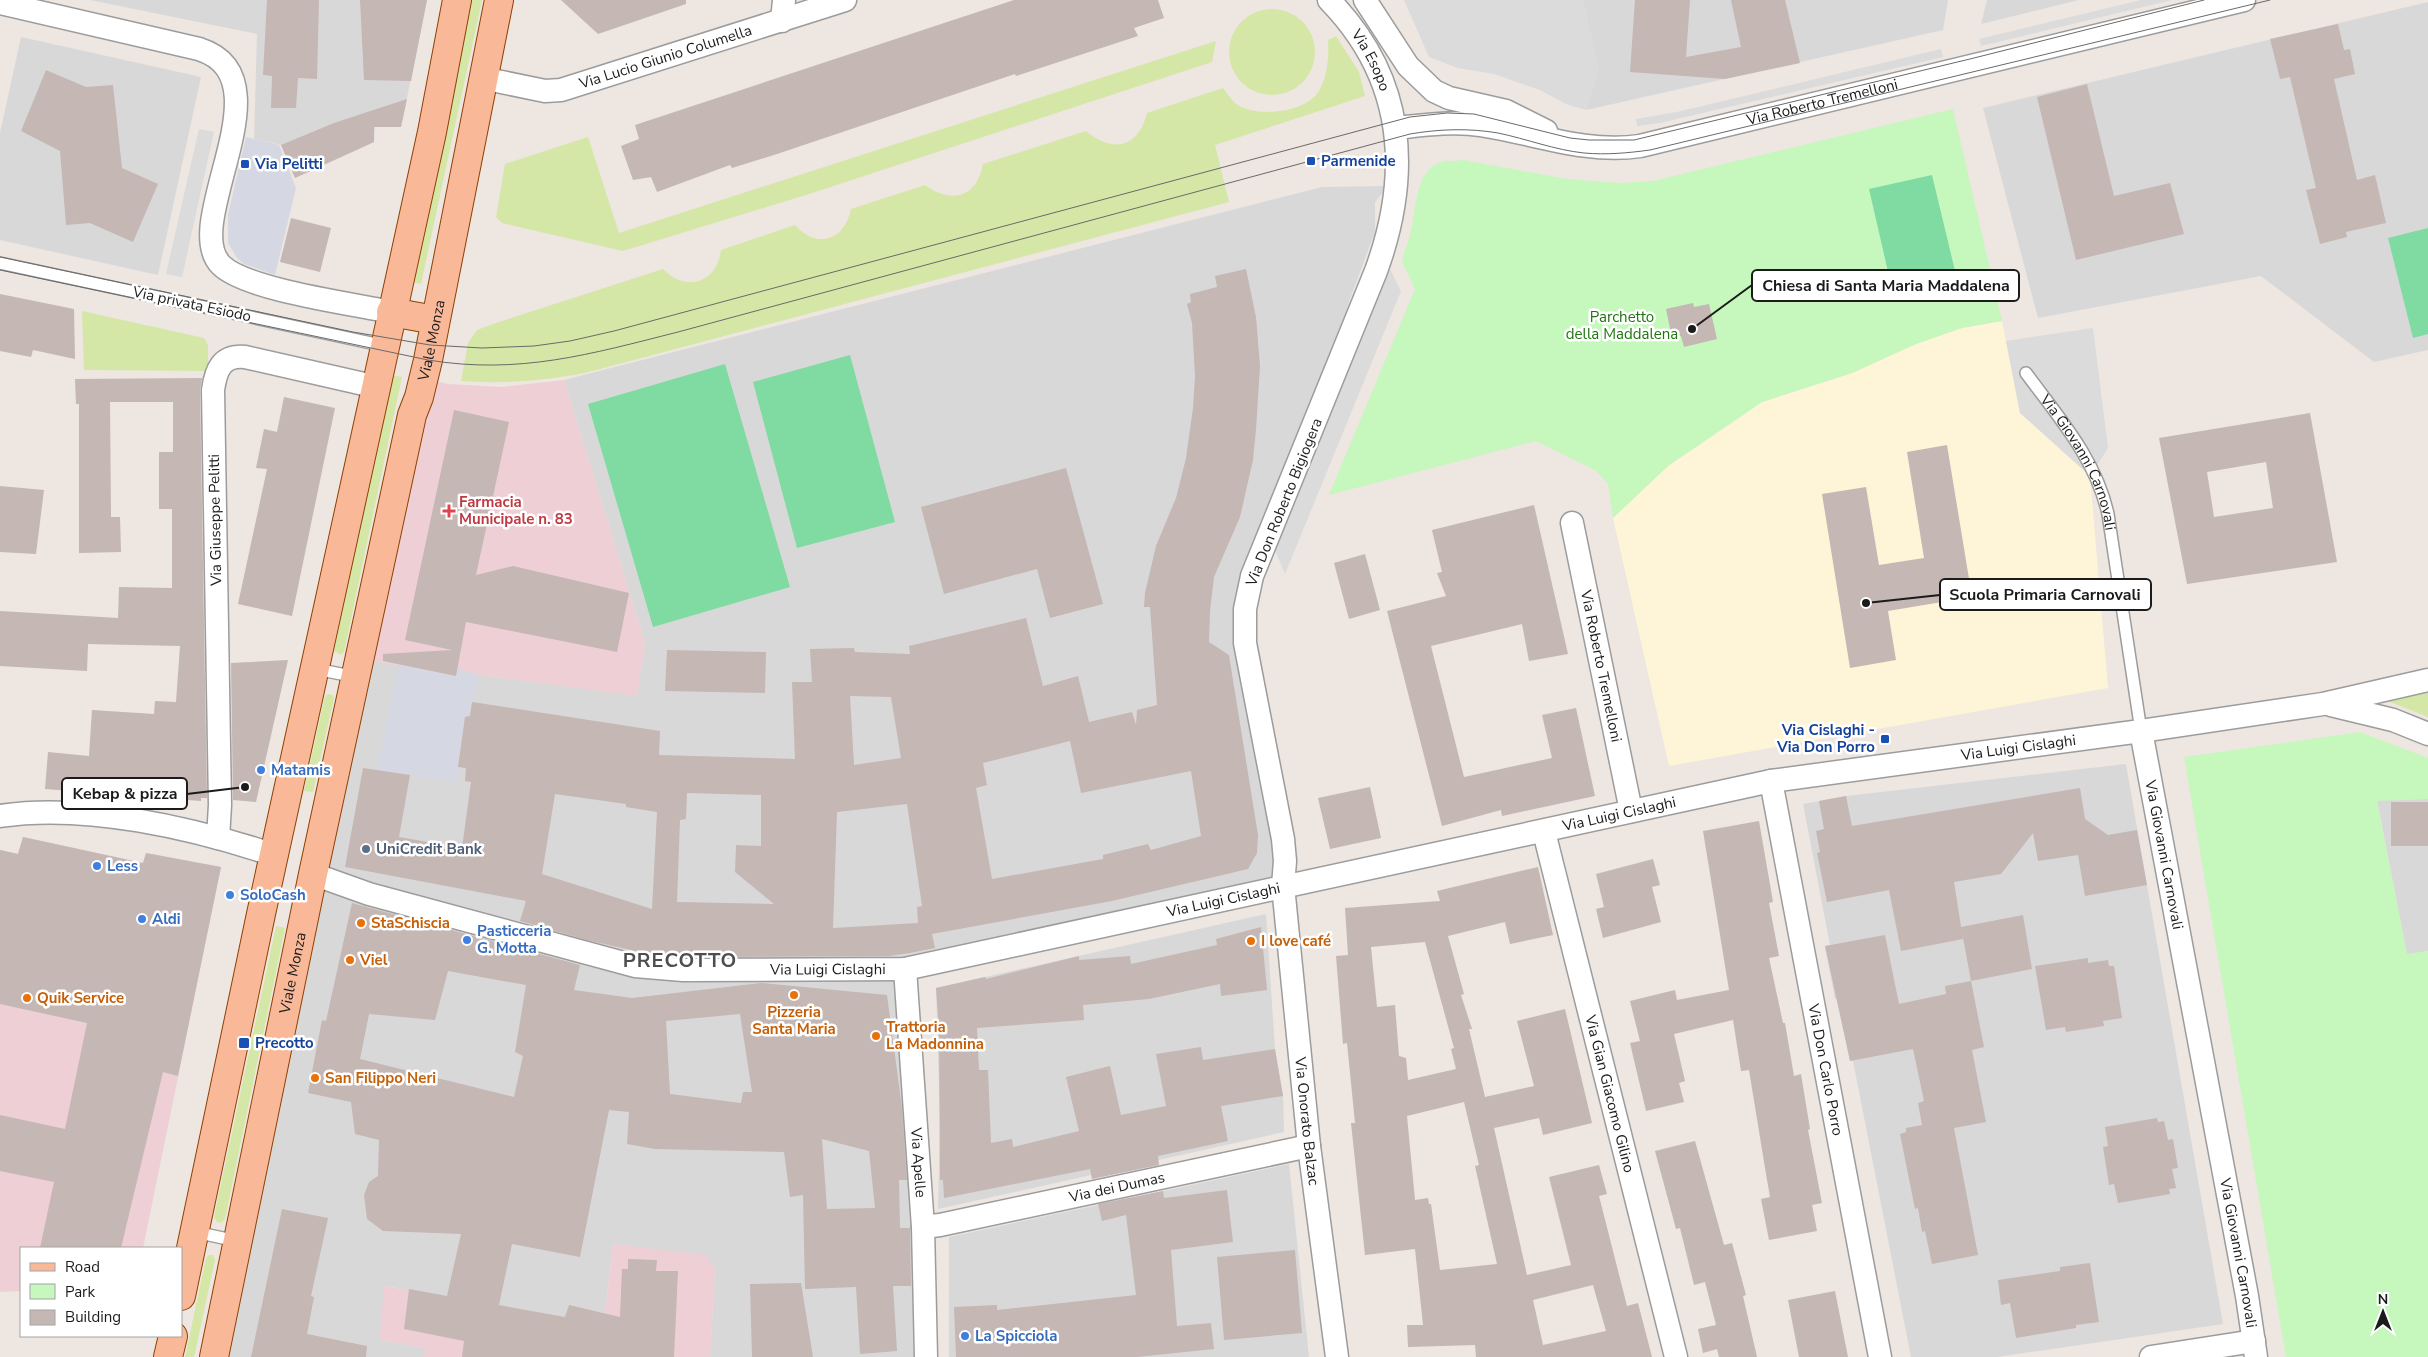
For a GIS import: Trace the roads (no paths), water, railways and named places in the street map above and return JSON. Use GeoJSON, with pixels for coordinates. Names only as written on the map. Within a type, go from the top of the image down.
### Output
{"type":"FeatureCollection","features":[{"type":"Feature","properties":{"kind":"main road"},"geometry":{"type":"LineString","coordinates":[[182,1291],[274,855],[432,132],[458,0]]}},
{"type":"Feature","properties":{"kind":"main road","name":"Viale Monza"},"geometry":{"type":"LineString","coordinates":[[214,1357],[312,874],[435,320],[499,0]]}},
{"type":"Feature","properties":{"kind":"main road"},"geometry":{"type":"LineString","coordinates":[[392,312],[435,320]]}},
{"type":"Feature","properties":{"kind":"main road"},"geometry":{"type":"LineString","coordinates":[[274,855],[312,874]]}},
{"type":"Feature","properties":{"kind":"main road"},"geometry":{"type":"LineString","coordinates":[[168,1357],[173,1337]]}},
{"type":"Feature","properties":{"kind":"street","name":"Via Lucio Giunio Columella"},"geometry":{"type":"LineString","coordinates":[[482,78],[545,91],[561,90],[783,10],[845,0]]}},
{"type":"Feature","properties":{"kind":"street","name":"Via Esopo"},"geometry":{"type":"LineString","coordinates":[[1329,0],[1347,20],[1365,47],[1385,91],[1396,128]]}},
{"type":"Feature","properties":{"kind":"street","name":"Via Esopo"},"geometry":{"type":"LineString","coordinates":[[1365,0],[1408,66],[1422,82],[1449,98],[1506,111],[1562,138],[1594,148]]}},
{"type":"Feature","properties":{"kind":"street","name":"Via Roberto Tremelloni"},"geometry":{"type":"LineString","coordinates":[[1396,128],[1431,124],[1470,124],[1594,148],[1630,147],[1670,139],[2244,0]]}},
{"type":"Feature","properties":{"kind":"street"},"geometry":{"type":"LineString","coordinates":[[0,3],[208,52],[221,59],[227,66],[235,91],[232,134],[212,222],[211,240],[216,258],[228,271],[270,288],[392,312]]}},
{"type":"Feature","properties":{"kind":"street","name":"Via Don Roberto Bigiogera"},"geometry":{"type":"LineString","coordinates":[[1283,886],[1285,861],[1283,839],[1245,643],[1246,598],[1256,566],[1294,476],[1381,256],[1397,187],[1396,128]]}},
{"type":"Feature","properties":{"kind":"street","name":"Via Giuseppe Pelitti"},"geometry":{"type":"LineString","coordinates":[[218,838],[220,804],[213,390],[218,368],[229,359],[245,357],[377,386]]}},
{"type":"Feature","properties":{"kind":"street","name":"Via Roberto Tremelloni"},"geometry":{"type":"LineString","coordinates":[[1572,523],[1631,811]]}},
{"type":"Feature","properties":{"kind":"street","name":"Via Luigi Cislaghi"},"geometry":{"type":"LineString","coordinates":[[312,874],[369,894],[635,966],[683,970],[905,969],[1283,886],[1544,832],[1771,781],[2141,731],[2323,704],[2428,680]]}},
{"type":"Feature","properties":{"kind":"street"},"geometry":{"type":"LineString","coordinates":[[2323,704],[2393,720],[2428,734]]}},
{"type":"Feature","properties":{"kind":"street","name":"Via Giovanni Carnovali"},"geometry":{"type":"LineString","coordinates":[[2141,731],[2255,1349]]}},
{"type":"Feature","properties":{"kind":"street","name":"Via Don Carlo Porro"},"geometry":{"type":"LineString","coordinates":[[1771,781],[1880,1357]]}},
{"type":"Feature","properties":{"kind":"street"},"geometry":{"type":"LineString","coordinates":[[0,816],[50,812],[99,815],[218,838],[274,855]]}},
{"type":"Feature","properties":{"kind":"street","name":"Via Gian Giacomo Gilino"},"geometry":{"type":"LineString","coordinates":[[1544,832],[1676,1357]]}},
{"type":"Feature","properties":{"kind":"street","name":"Via Onorato Balzac"},"geometry":{"type":"LineString","coordinates":[[1283,886],[1309,1146],[1337,1357]]}},
{"type":"Feature","properties":{"kind":"street","name":"Via Apelle"},"geometry":{"type":"LineString","coordinates":[[905,969],[923,1227],[926,1357]]}},
{"type":"Feature","properties":{"kind":"street","name":"Via dei Dumas"},"geometry":{"type":"LineString","coordinates":[[923,1227],[940,1225],[1309,1146]]}},
{"type":"Feature","properties":{"kind":"street"},"geometry":{"type":"LineString","coordinates":[[2151,1357],[2255,1349]]}},
{"type":"Feature","properties":{"kind":"lane","name":"Via privata Esiodo"},"geometry":{"type":"LineString","coordinates":[[0,263],[385,346]]}},
{"type":"Feature","properties":{"kind":"lane","name":"Via Giovanni Carnovali"},"geometry":{"type":"LineString","coordinates":[[2026,373],[2082,448],[2102,490],[2108,514],[2141,731]]}},
{"type":"Feature","properties":{"kind":"lane"},"geometry":{"type":"LineString","coordinates":[[316,669],[356,677]]}},
{"type":"Feature","properties":{"kind":"lane"},"geometry":{"type":"LineString","coordinates":[[195,1232],[238,1241]]}},
{"type":"Feature","properties":{"kind":"tram line"},"geometry":{"type":"LineString","coordinates":[[0,257],[353,332],[430,345],[482,348],[534,346],[570,341],[614,331],[1410,117],[1447,113],[1474,114],[1570,138],[1634,140],[2204,0]]}},
{"type":"Feature","properties":{"kind":"tram line"},"geometry":{"type":"LineString","coordinates":[[0,270],[428,360],[461,364],[524,364],[615,348],[678,332],[1410,134],[1443,130],[1476,130],[1498,133],[1584,153],[1600,154],[1650,150],[2270,0]]}},
{"type":"Feature","properties":{"kind":"place","name":"Parmenide"},"geometry":{"type":"Point","coordinates":[1311,161]}},
{"type":"Feature","properties":{"kind":"place","name":"Via Pelitti"},"geometry":{"type":"Point","coordinates":[245,164]}},
{"type":"Feature","properties":{"kind":"place","name":"Chiesa di Santa Maria Maddalena"},"geometry":{"type":"Point","coordinates":[1692,329]}},
{"type":"Feature","properties":{"kind":"place","name":"Farmacia Municipale n. 83"},"geometry":{"type":"Point","coordinates":[449,511]}},
{"type":"Feature","properties":{"kind":"place","name":"Scuola Primaria Carnovali"},"geometry":{"type":"Point","coordinates":[1866,603]}},
{"type":"Feature","properties":{"kind":"place","name":"Via Cislaghi - Via Don Porro"},"geometry":{"type":"Point","coordinates":[1885,739]}},
{"type":"Feature","properties":{"kind":"place","name":"Matamis"},"geometry":{"type":"Point","coordinates":[261,770]}},
{"type":"Feature","properties":{"kind":"place","name":"Kebap & pizza"},"geometry":{"type":"Point","coordinates":[245,787]}},
{"type":"Feature","properties":{"kind":"place","name":"UniCredit Bank"},"geometry":{"type":"Point","coordinates":[366,849]}},
{"type":"Feature","properties":{"kind":"place","name":"Less"},"geometry":{"type":"Point","coordinates":[97,866]}},
{"type":"Feature","properties":{"kind":"place","name":"SoloCash"},"geometry":{"type":"Point","coordinates":[230,895]}},
{"type":"Feature","properties":{"kind":"place","name":"Aldi"},"geometry":{"type":"Point","coordinates":[142,919]}},
{"type":"Feature","properties":{"kind":"place","name":"StaSchiscia"},"geometry":{"type":"Point","coordinates":[361,923]}},
{"type":"Feature","properties":{"kind":"place","name":"Pasticceria G. Motta"},"geometry":{"type":"Point","coordinates":[467,940]}},
{"type":"Feature","properties":{"kind":"place","name":"I love café"},"geometry":{"type":"Point","coordinates":[1251,941]}},
{"type":"Feature","properties":{"kind":"place","name":"Viel"},"geometry":{"type":"Point","coordinates":[350,960]}},
{"type":"Feature","properties":{"kind":"place","name":"Pizzeria Santa Maria"},"geometry":{"type":"Point","coordinates":[794,995]}},
{"type":"Feature","properties":{"kind":"place","name":"Quik Service"},"geometry":{"type":"Point","coordinates":[27,998]}},
{"type":"Feature","properties":{"kind":"place","name":"Trattoria La Madonnina"},"geometry":{"type":"Point","coordinates":[876,1036]}},
{"type":"Feature","properties":{"kind":"place","name":"Precotto"},"geometry":{"type":"Point","coordinates":[244,1043]}},
{"type":"Feature","properties":{"kind":"place","name":"San Filippo Neri"},"geometry":{"type":"Point","coordinates":[315,1078]}},
{"type":"Feature","properties":{"kind":"place","name":"La Spicciola"},"geometry":{"type":"Point","coordinates":[965,1336]}},
{"type":"Feature","properties":{"kind":"district","name":"PRECOTTO"},"geometry":{"type":"Point","coordinates":[680,960]}},
{"type":"Feature","properties":{"kind":"park label","name":"Parchetto della Maddalena"},"geometry":{"type":"Point","coordinates":[1622,326]}}]}
